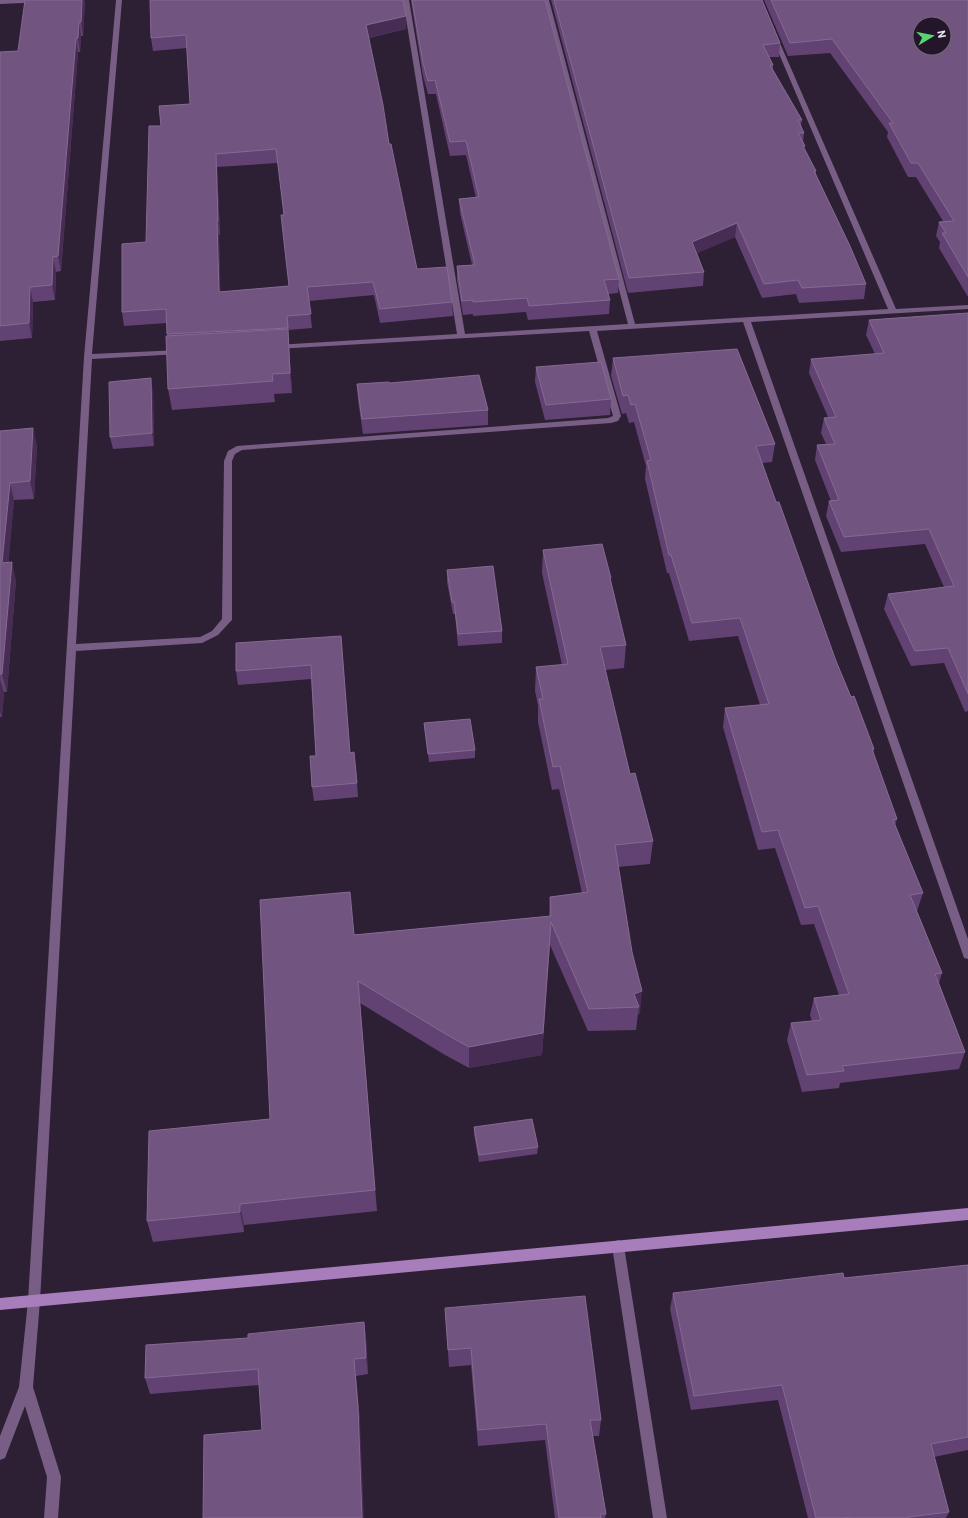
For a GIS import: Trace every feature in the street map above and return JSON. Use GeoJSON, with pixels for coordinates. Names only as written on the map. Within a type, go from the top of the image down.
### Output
{"type":"FeatureCollection","features":[{"type":"Feature","properties":{"kind":"street"},"geometry":{"type":"LineString","coordinates":[[0,2],[46,0]]}},
{"type":"Feature","properties":{"kind":"street"},"geometry":{"type":"LineString","coordinates":[[0,1453],[26,1387],[34,1301],[73,648],[88,357],[119,0]]}},
{"type":"Feature","properties":{"kind":"street"},"geometry":{"type":"LineString","coordinates":[[406,0],[461,336]]}},
{"type":"Feature","properties":{"kind":"street"},"geometry":{"type":"LineString","coordinates":[[546,0],[632,326]]}},
{"type":"Feature","properties":{"kind":"street"},"geometry":{"type":"LineString","coordinates":[[772,29],[893,311]]}},
{"type":"Feature","properties":{"kind":"street"},"geometry":{"type":"LineString","coordinates":[[271,347],[968,307]]}},
{"type":"Feature","properties":{"kind":"street"},"geometry":{"type":"LineString","coordinates":[[746,320],[968,955]]}},
{"type":"Feature","properties":{"kind":"street"},"geometry":{"type":"LineString","coordinates":[[73,648],[202,640],[215,633],[227,620],[228,461],[231,454],[240,448],[608,421],[615,419],[618,416],[592,328]]}},
{"type":"Feature","properties":{"kind":"street"},"geometry":{"type":"LineString","coordinates":[[88,357],[191,351]]}},
{"type":"Feature","properties":{"kind":"street"},"geometry":{"type":"LineString","coordinates":[[0,1304],[968,1214]]}},
{"type":"Feature","properties":{"kind":"street"},"geometry":{"type":"LineString","coordinates":[[618,1246],[660,1518]]}},
{"type":"Feature","properties":{"kind":"street"},"geometry":{"type":"LineString","coordinates":[[26,1387],[54,1477],[52,1518]]}},
{"type":"Feature","properties":{"kind":"building"},"geometry":{"type":"Polygon","coordinates":[[[25,0],[82,0],[81,22],[79,22],[78,38],[76,38],[58,256],[53,257],[52,285],[30,287],[29,323],[0,326],[0,52],[18,51],[25,0]]]}},
{"type":"Feature","properties":{"kind":"building"},"geometry":{"type":"Polygon","coordinates":[[[150,0],[403,0],[406,16],[366,25],[383,105],[389,144],[391,144],[417,269],[447,267],[452,302],[380,309],[373,282],[307,287],[311,314],[287,316],[288,328],[167,334],[166,309],[122,312],[122,244],[146,242],[149,126],[161,126],[159,106],[190,104],[186,35],[151,38],[150,0]],[[276,149],[216,154],[219,292],[289,286],[281,215],[284,215],[276,149]]]}},
{"type":"Feature","properties":{"kind":"building"},"geometry":{"type":"Polygon","coordinates":[[[412,0],[545,0],[619,279],[604,280],[610,300],[529,306],[527,298],[473,302],[473,300],[462,301],[457,266],[475,265],[459,199],[479,197],[466,141],[450,142],[435,80],[428,81],[423,63],[412,0]]]}},
{"type":"Feature","properties":{"kind":"building"},"geometry":{"type":"Polygon","coordinates":[[[554,0],[762,0],[780,43],[763,45],[773,65],[770,65],[802,120],[798,120],[804,133],[798,133],[805,146],[803,146],[816,171],[814,171],[850,246],[866,284],[802,288],[798,280],[764,284],[737,223],[692,242],[704,272],[629,278],[554,0]]]}},
{"type":"Feature","properties":{"kind":"building"},"geometry":{"type":"Polygon","coordinates":[[[771,0],[968,0],[968,277],[942,233],[946,233],[939,222],[954,221],[918,163],[911,163],[889,123],[893,123],[832,39],[790,43],[771,0]]]}},
{"type":"Feature","properties":{"kind":"building"},"geometry":{"type":"Polygon","coordinates":[[[968,313],[968,694],[948,648],[915,651],[888,594],[954,586],[929,529],[844,537],[829,501],[839,500],[817,445],[835,444],[824,418],[836,417],[811,359],[884,353],[869,320],[968,313]]]}},
{"type":"Feature","properties":{"kind":"building"},"geometry":{"type":"Polygon","coordinates":[[[288,329],[290,373],[272,374],[273,381],[168,389],[166,336],[288,329]]]}},
{"type":"Feature","properties":{"kind":"building"},"geometry":{"type":"Polygon","coordinates":[[[737,349],[775,444],[756,446],[776,502],[779,502],[836,661],[851,697],[854,696],[874,749],[872,749],[897,819],[893,820],[923,893],[910,895],[942,973],[935,974],[965,1052],[842,1066],[844,1071],[807,1075],[791,1023],[821,1020],[814,998],[849,994],[818,906],[805,908],[778,830],[762,832],[725,708],[769,704],[740,618],[692,623],[671,555],[669,555],[647,461],[651,460],[635,404],[631,405],[628,395],[623,396],[613,358],[737,349]]]}},
{"type":"Feature","properties":{"kind":"building"},"geometry":{"type":"Polygon","coordinates":[[[601,362],[611,399],[546,405],[536,367],[601,362]]]}},
{"type":"Feature","properties":{"kind":"building"},"geometry":{"type":"Polygon","coordinates":[[[479,375],[488,410],[362,419],[357,384],[390,383],[479,375]]]}},
{"type":"Feature","properties":{"kind":"building"},"geometry":{"type":"Polygon","coordinates":[[[151,378],[152,433],[110,437],[109,382],[151,378]]]}},
{"type":"Feature","properties":{"kind":"building"},"geometry":{"type":"Polygon","coordinates":[[[33,428],[30,481],[10,483],[2,563],[12,562],[2,674],[0,674],[0,431],[33,428]]]}},
{"type":"Feature","properties":{"kind":"building"},"geometry":{"type":"Polygon","coordinates":[[[602,544],[626,645],[600,647],[630,774],[635,773],[653,841],[615,845],[632,952],[642,991],[634,994],[639,1007],[589,1009],[551,922],[543,1033],[469,1047],[358,981],[375,1190],[240,1204],[240,1212],[147,1221],[149,1131],[270,1119],[260,900],[350,892],[354,935],[551,916],[550,897],[588,892],[560,766],[553,767],[539,699],[543,699],[536,667],[568,664],[543,550],[602,544]]]}},
{"type":"Feature","properties":{"kind":"building"},"geometry":{"type":"Polygon","coordinates":[[[493,566],[502,631],[458,634],[454,602],[452,602],[447,570],[493,566]]]}},
{"type":"Feature","properties":{"kind":"building"},"geometry":{"type":"Polygon","coordinates":[[[341,636],[350,753],[354,752],[357,783],[312,787],[310,756],[316,756],[311,665],[236,671],[236,643],[341,636]]]}},
{"type":"Feature","properties":{"kind":"building"},"geometry":{"type":"Polygon","coordinates":[[[470,719],[475,750],[428,754],[424,723],[470,719]]]}},
{"type":"Feature","properties":{"kind":"building"},"geometry":{"type":"Polygon","coordinates":[[[532,1119],[538,1147],[479,1155],[474,1127],[532,1119]]]}},
{"type":"Feature","properties":{"kind":"building"},"geometry":{"type":"Polygon","coordinates":[[[968,1265],[968,1437],[931,1444],[949,1512],[908,1518],[816,1518],[782,1385],[694,1396],[673,1293],[843,1273],[844,1278],[968,1265]]]}},
{"type":"Feature","properties":{"kind":"building"},"geometry":{"type":"Polygon","coordinates":[[[585,1296],[601,1420],[590,1420],[606,1514],[600,1514],[601,1518],[559,1518],[546,1424],[478,1430],[471,1348],[448,1350],[445,1308],[585,1296]]]}},
{"type":"Feature","properties":{"kind":"building"},"geometry":{"type":"Polygon","coordinates":[[[364,1322],[366,1358],[354,1359],[358,1407],[362,1518],[203,1518],[204,1435],[262,1430],[258,1369],[145,1378],[146,1345],[248,1338],[248,1334],[364,1322]]]}}]}
